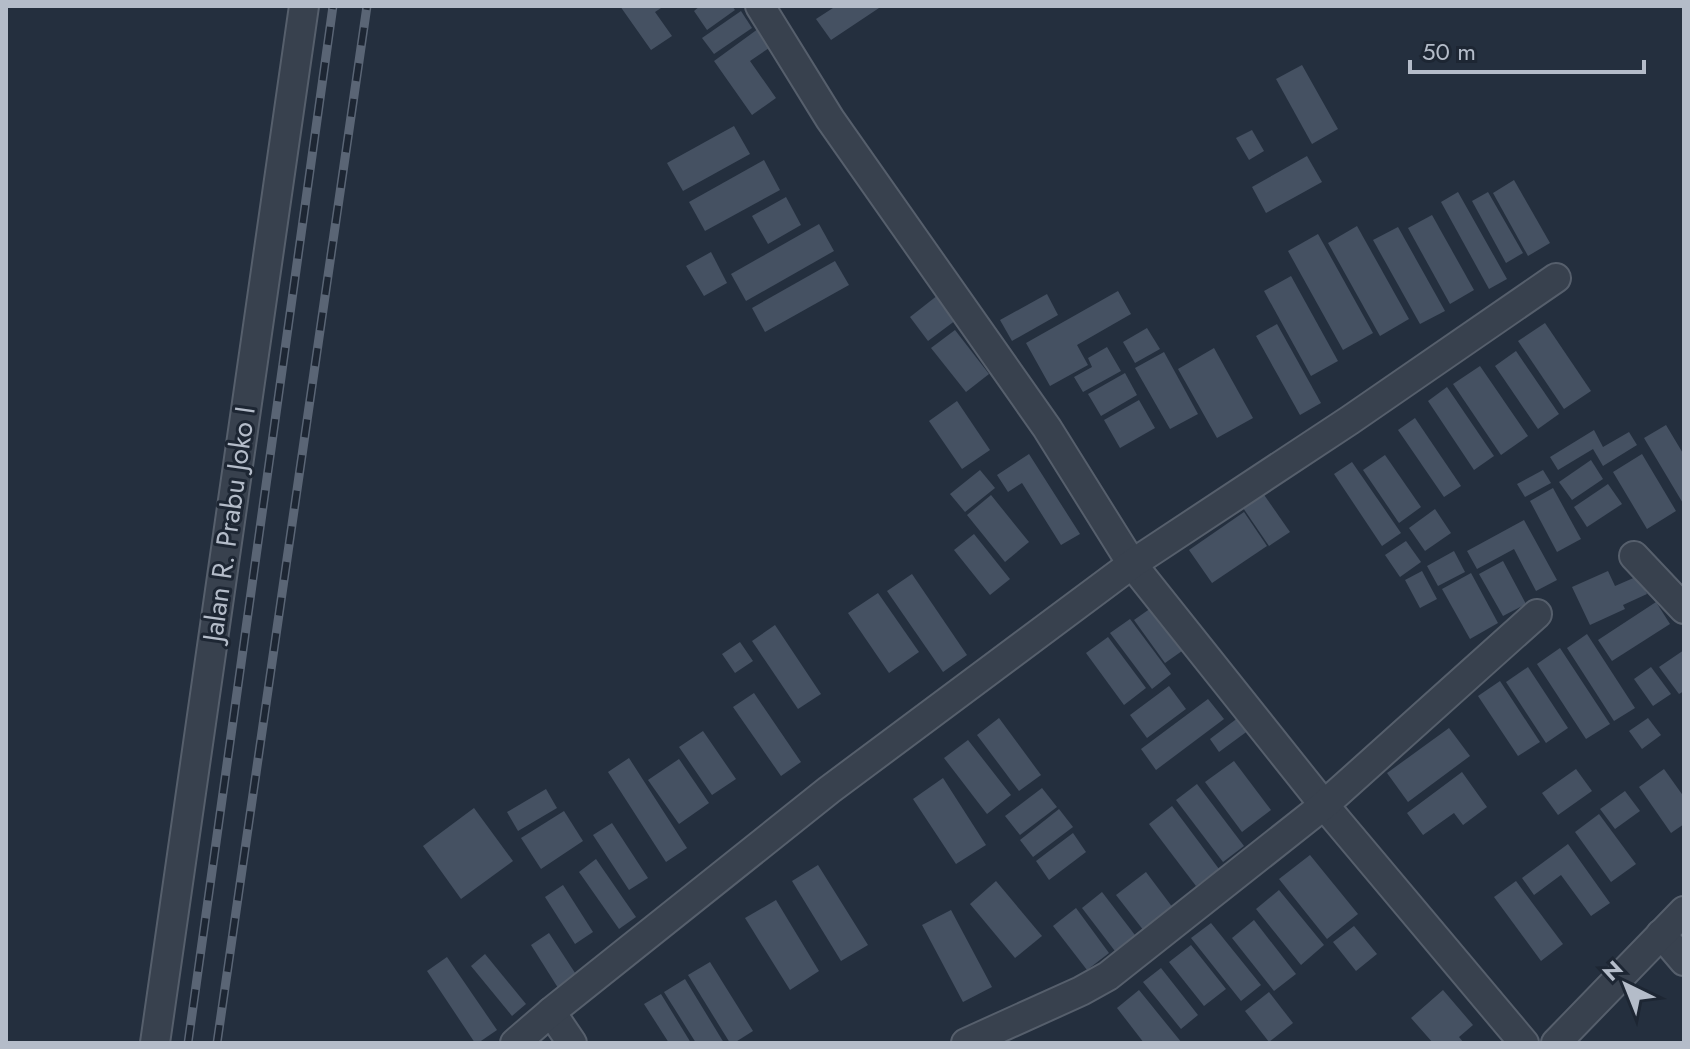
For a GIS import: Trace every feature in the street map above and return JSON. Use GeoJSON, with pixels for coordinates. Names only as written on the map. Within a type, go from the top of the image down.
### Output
{"type":"FeatureCollection","features":[{"type":"Feature","properties":{"kind":"street","name":"Jalan R. Prabu Joko I"},"geometry":{"type":"LineString","coordinates":[[155,1043],[304,6]]}},
{"type":"Feature","properties":{"kind":"street"},"geometry":{"type":"LineString","coordinates":[[760,6],[830,119],[1047,428],[1132,564],[1324,805],[1524,1043]]}},
{"type":"Feature","properties":{"kind":"street"},"geometry":{"type":"LineString","coordinates":[[515,1043],[829,790],[1132,564],[1350,420],[1556,278]]}},
{"type":"Feature","properties":{"kind":"street"},"geometry":{"type":"LineString","coordinates":[[1634,556],[1684,609]]}},
{"type":"Feature","properties":{"kind":"street"},"geometry":{"type":"LineString","coordinates":[[966,1043],[1108,976],[1324,805],[1537,614]]}},
{"type":"Feature","properties":{"kind":"street"},"geometry":{"type":"LineString","coordinates":[[1556,1043],[1673,948],[1684,911]]}},
{"type":"Feature","properties":{"kind":"street"},"geometry":{"type":"LineString","coordinates":[[551,1012],[572,1043]]}},
{"type":"Feature","properties":{"kind":"building"},"geometry":{"type":"Polygon","coordinates":[[[620,6],[664,6],[655,12],[672,36],[651,50],[620,6]]]}},
{"type":"Feature","properties":{"kind":"building"},"geometry":{"type":"Polygon","coordinates":[[[700,6],[732,6],[735,10],[707,30],[694,11],[700,6]]]}},
{"type":"Feature","properties":{"kind":"building"},"geometry":{"type":"Polygon","coordinates":[[[836,6],[882,6],[831,40],[816,19],[836,6]]]}},
{"type":"Feature","properties":{"kind":"building"},"geometry":{"type":"Polygon","coordinates":[[[741,11],[752,28],[714,54],[702,38],[741,11]]]}},
{"type":"Feature","properties":{"kind":"building"},"geometry":{"type":"Polygon","coordinates":[[[762,26],[775,44],[750,61],[776,98],[752,115],[714,61],[762,26]]]}},
{"type":"Feature","properties":{"kind":"building"},"geometry":{"type":"Polygon","coordinates":[[[1302,65],[1338,129],[1312,144],[1276,79],[1302,65]]]}},
{"type":"Feature","properties":{"kind":"building"},"geometry":{"type":"Polygon","coordinates":[[[734,126],[750,154],[683,191],[667,163],[734,126]]]}},
{"type":"Feature","properties":{"kind":"building"},"geometry":{"type":"Polygon","coordinates":[[[1252,130],[1264,151],[1249,160],[1236,138],[1252,130]]]}},
{"type":"Feature","properties":{"kind":"building"},"geometry":{"type":"Polygon","coordinates":[[[1307,156],[1322,182],[1266,213],[1252,187],[1307,156]]]}},
{"type":"Feature","properties":{"kind":"building"},"geometry":{"type":"Polygon","coordinates":[[[764,160],[780,190],[705,231],[689,202],[764,160]]]}},
{"type":"Feature","properties":{"kind":"building"},"geometry":{"type":"Polygon","coordinates":[[[1514,180],[1550,243],[1528,256],[1493,193],[1514,180]]]}},
{"type":"Feature","properties":{"kind":"building"},"geometry":{"type":"Polygon","coordinates":[[[1458,192],[1507,279],[1489,289],[1441,202],[1458,192]]]}},
{"type":"Feature","properties":{"kind":"building"},"geometry":{"type":"Polygon","coordinates":[[[1488,192],[1523,253],[1506,263],[1472,201],[1488,192]]]}},
{"type":"Feature","properties":{"kind":"building"},"geometry":{"type":"Polygon","coordinates":[[[786,197],[801,225],[768,244],[752,216],[786,197]]]}},
{"type":"Feature","properties":{"kind":"building"},"geometry":{"type":"Polygon","coordinates":[[[1432,215],[1474,290],[1450,304],[1408,228],[1432,215]]]}},
{"type":"Feature","properties":{"kind":"building"},"geometry":{"type":"Polygon","coordinates":[[[819,224],[834,251],[746,301],[731,274],[819,224]]]}},
{"type":"Feature","properties":{"kind":"building"},"geometry":{"type":"Polygon","coordinates":[[[1357,226],[1409,319],[1380,336],[1328,243],[1357,226]]]}},
{"type":"Feature","properties":{"kind":"building"},"geometry":{"type":"Polygon","coordinates":[[[1398,227],[1445,311],[1420,324],[1373,240],[1398,227]]]}},
{"type":"Feature","properties":{"kind":"building"},"geometry":{"type":"Polygon","coordinates":[[[1318,234],[1373,333],[1343,350],[1288,251],[1318,234]]]}},
{"type":"Feature","properties":{"kind":"building"},"geometry":{"type":"Polygon","coordinates":[[[711,252],[727,283],[704,296],[686,266],[711,252]]]}},
{"type":"Feature","properties":{"kind":"building"},"geometry":{"type":"Polygon","coordinates":[[[835,261],[849,285],[765,332],[752,308],[835,261]]]}},
{"type":"Feature","properties":{"kind":"building"},"geometry":{"type":"Polygon","coordinates":[[[1291,276],[1338,361],[1311,376],[1264,291],[1291,276]]]}},
{"type":"Feature","properties":{"kind":"building"},"geometry":{"type":"Polygon","coordinates":[[[1118,291],[1131,314],[1077,345],[1088,365],[1050,386],[1026,343],[1118,291]]]}},
{"type":"Feature","properties":{"kind":"building"},"geometry":{"type":"Polygon","coordinates":[[[1047,294],[1058,315],[1012,341],[1000,320],[1047,294]]]}},
{"type":"Feature","properties":{"kind":"building"},"geometry":{"type":"Polygon","coordinates":[[[938,295],[956,320],[928,341],[910,317],[938,295]]]}},
{"type":"Feature","properties":{"kind":"building"},"geometry":{"type":"Polygon","coordinates":[[[1545,323],[1591,391],[1564,409],[1518,341],[1545,323]]]}},
{"type":"Feature","properties":{"kind":"building"},"geometry":{"type":"Polygon","coordinates":[[[1277,324],[1321,403],[1300,415],[1256,336],[1277,324]]]}},
{"type":"Feature","properties":{"kind":"building"},"geometry":{"type":"Polygon","coordinates":[[[1147,328],[1160,349],[1135,363],[1123,342],[1147,328]]]}},
{"type":"Feature","properties":{"kind":"building"},"geometry":{"type":"Polygon","coordinates":[[[955,330],[989,374],[966,392],[931,348],[955,330]]]}},
{"type":"Feature","properties":{"kind":"building"},"geometry":{"type":"Polygon","coordinates":[[[1107,347],[1121,371],[1083,392],[1074,377],[1092,367],[1088,358],[1107,347]]]}},
{"type":"Feature","properties":{"kind":"building"},"geometry":{"type":"Polygon","coordinates":[[[1214,348],[1253,418],[1217,438],[1178,369],[1214,348]]]}},
{"type":"Feature","properties":{"kind":"building"},"geometry":{"type":"Polygon","coordinates":[[[1516,351],[1559,414],[1538,429],[1495,366],[1516,351]]]}},
{"type":"Feature","properties":{"kind":"building"},"geometry":{"type":"Polygon","coordinates":[[[1164,352],[1198,414],[1170,429],[1135,368],[1164,352]]]}},
{"type":"Feature","properties":{"kind":"building"},"geometry":{"type":"Polygon","coordinates":[[[1480,366],[1528,436],[1501,455],[1453,384],[1480,366]]]}},
{"type":"Feature","properties":{"kind":"building"},"geometry":{"type":"Polygon","coordinates":[[[1125,373],[1137,395],[1101,416],[1088,394],[1125,373]]]}},
{"type":"Feature","properties":{"kind":"building"},"geometry":{"type":"Polygon","coordinates":[[[1447,387],[1494,456],[1474,470],[1428,401],[1447,387]]]}},
{"type":"Feature","properties":{"kind":"building"},"geometry":{"type":"Polygon","coordinates":[[[1139,400],[1155,428],[1120,448],[1104,420],[1139,400]]]}},
{"type":"Feature","properties":{"kind":"building"},"geometry":{"type":"Polygon","coordinates":[[[957,401],[990,450],[962,469],[929,421],[957,401]]]}},
{"type":"Feature","properties":{"kind":"building"},"geometry":{"type":"Polygon","coordinates":[[[1415,418],[1461,486],[1444,497],[1398,430],[1415,418]]]}},
{"type":"Feature","properties":{"kind":"building"},"geometry":{"type":"Polygon","coordinates":[[[1666,425],[1684,455],[1684,505],[1644,438],[1666,425]]]}},
{"type":"Feature","properties":{"kind":"building"},"geometry":{"type":"Polygon","coordinates":[[[1594,430],[1603,447],[1629,432],[1637,445],[1603,466],[1593,449],[1558,470],[1550,457],[1594,430]]]}},
{"type":"Feature","properties":{"kind":"building"},"geometry":{"type":"Polygon","coordinates":[[[1029,454],[1080,534],[1061,545],[1022,483],[1008,492],[997,475],[1029,454]]]}},
{"type":"Feature","properties":{"kind":"building"},"geometry":{"type":"Polygon","coordinates":[[[1642,454],[1676,511],[1647,529],[1613,472],[1642,454]]]}},
{"type":"Feature","properties":{"kind":"building"},"geometry":{"type":"Polygon","coordinates":[[[1385,455],[1421,507],[1399,523],[1363,470],[1385,455]]]}},
{"type":"Feature","properties":{"kind":"building"},"geometry":{"type":"Polygon","coordinates":[[[1591,460],[1603,479],[1572,500],[1559,482],[1591,460]]]}},
{"type":"Feature","properties":{"kind":"building"},"geometry":{"type":"Polygon","coordinates":[[[1352,462],[1401,533],[1382,546],[1334,474],[1352,462]]]}},
{"type":"Feature","properties":{"kind":"building"},"geometry":{"type":"Polygon","coordinates":[[[980,470],[995,488],[965,512],[950,494],[980,470]]]}},
{"type":"Feature","properties":{"kind":"building"},"geometry":{"type":"Polygon","coordinates":[[[1543,470],[1551,483],[1525,497],[1517,484],[1543,470]]]}},
{"type":"Feature","properties":{"kind":"building"},"geometry":{"type":"Polygon","coordinates":[[[1608,484],[1622,504],[1587,527],[1574,507],[1608,484]]]}},
{"type":"Feature","properties":{"kind":"building"},"geometry":{"type":"Polygon","coordinates":[[[1553,488],[1581,539],[1557,552],[1530,501],[1553,488]]]}},
{"type":"Feature","properties":{"kind":"building"},"geometry":{"type":"Polygon","coordinates":[[[1260,489],[1290,532],[1269,546],[1239,502],[1260,489]]]}},
{"type":"Feature","properties":{"kind":"building"},"geometry":{"type":"Polygon","coordinates":[[[991,495],[1029,542],[1005,562],[967,515],[991,495]]]}},
{"type":"Feature","properties":{"kind":"building"},"geometry":{"type":"Polygon","coordinates":[[[1435,509],[1451,533],[1425,551],[1409,528],[1435,509]]]}},
{"type":"Feature","properties":{"kind":"building"},"geometry":{"type":"Polygon","coordinates":[[[1244,512],[1267,546],[1212,583],[1189,550],[1244,512]]]}},
{"type":"Feature","properties":{"kind":"building"},"geometry":{"type":"Polygon","coordinates":[[[1524,520],[1557,580],[1536,591],[1514,549],[1477,569],[1467,551],[1524,520]]]}},
{"type":"Feature","properties":{"kind":"building"},"geometry":{"type":"Polygon","coordinates":[[[974,534],[1010,579],[990,595],[954,550],[974,534]]]}},
{"type":"Feature","properties":{"kind":"building"},"geometry":{"type":"Polygon","coordinates":[[[1406,541],[1421,562],[1400,577],[1385,555],[1406,541]]]}},
{"type":"Feature","properties":{"kind":"building"},"geometry":{"type":"Polygon","coordinates":[[[1454,551],[1465,572],[1438,586],[1427,566],[1454,551]]]}},
{"type":"Feature","properties":{"kind":"building"},"geometry":{"type":"Polygon","coordinates":[[[1503,561],[1526,604],[1503,616],[1479,574],[1503,561]]]}},
{"type":"Feature","properties":{"kind":"building"},"geometry":{"type":"Polygon","coordinates":[[[1422,571],[1437,599],[1420,608],[1405,580],[1422,571]]]}},
{"type":"Feature","properties":{"kind":"building"},"geometry":{"type":"Polygon","coordinates":[[[1608,571],[1615,586],[1638,576],[1647,594],[1623,605],[1625,609],[1590,625],[1572,587],[1608,571]]]}},
{"type":"Feature","properties":{"kind":"building"},"geometry":{"type":"Polygon","coordinates":[[[1471,573],[1498,623],[1470,639],[1442,589],[1471,573]]]}},
{"type":"Feature","properties":{"kind":"building"},"geometry":{"type":"Polygon","coordinates":[[[912,574],[967,655],[943,672],[887,591],[912,574]]]}},
{"type":"Feature","properties":{"kind":"building"},"geometry":{"type":"Polygon","coordinates":[[[878,593],[919,652],[889,673],[848,613],[878,593]]]}},
{"type":"Feature","properties":{"kind":"building"},"geometry":{"type":"Polygon","coordinates":[[[1656,602],[1670,624],[1612,661],[1598,640],[1656,602]]]}},
{"type":"Feature","properties":{"kind":"building"},"geometry":{"type":"Polygon","coordinates":[[[1151,608],[1182,651],[1165,663],[1134,620],[1151,608]]]}},
{"type":"Feature","properties":{"kind":"building"},"geometry":{"type":"Polygon","coordinates":[[[1130,619],[1171,674],[1152,689],[1110,633],[1130,619]]]}},
{"type":"Feature","properties":{"kind":"building"},"geometry":{"type":"Polygon","coordinates":[[[775,625],[821,694],[798,709],[752,641],[775,625]]]}},
{"type":"Feature","properties":{"kind":"building"},"geometry":{"type":"Polygon","coordinates":[[[1587,634],[1635,708],[1614,721],[1567,648],[1587,634]]]}},
{"type":"Feature","properties":{"kind":"building"},"geometry":{"type":"Polygon","coordinates":[[[1108,637],[1146,688],[1124,705],[1086,653],[1108,637]]]}},
{"type":"Feature","properties":{"kind":"building"},"geometry":{"type":"Polygon","coordinates":[[[740,642],[753,661],[735,673],[722,654],[740,642]]]}},
{"type":"Feature","properties":{"kind":"building"},"geometry":{"type":"Polygon","coordinates":[[[1560,648],[1610,724],[1586,739],[1537,664],[1560,648]]]}},
{"type":"Feature","properties":{"kind":"building"},"geometry":{"type":"Polygon","coordinates":[[[1684,650],[1684,691],[1679,694],[1659,667],[1684,650]]]}},
{"type":"Feature","properties":{"kind":"building"},"geometry":{"type":"Polygon","coordinates":[[[1528,667],[1568,728],[1546,743],[1506,682],[1528,667]]]}},
{"type":"Feature","properties":{"kind":"building"},"geometry":{"type":"Polygon","coordinates":[[[1651,667],[1671,694],[1653,706],[1634,679],[1651,667]]]}},
{"type":"Feature","properties":{"kind":"building"},"geometry":{"type":"Polygon","coordinates":[[[1500,681],[1540,742],[1518,756],[1478,696],[1500,681]]]}},
{"type":"Feature","properties":{"kind":"building"},"geometry":{"type":"Polygon","coordinates":[[[1169,686],[1186,709],[1147,738],[1130,715],[1169,686]]]}},
{"type":"Feature","properties":{"kind":"building"},"geometry":{"type":"Polygon","coordinates":[[[754,693],[801,762],[781,776],[733,707],[754,693]]]}},
{"type":"Feature","properties":{"kind":"building"},"geometry":{"type":"Polygon","coordinates":[[[1208,699],[1224,719],[1156,770],[1141,749],[1208,699]]]}},
{"type":"Feature","properties":{"kind":"building"},"geometry":{"type":"Polygon","coordinates":[[[1239,717],[1249,730],[1219,752],[1210,739],[1239,717]]]}},
{"type":"Feature","properties":{"kind":"building"},"geometry":{"type":"Polygon","coordinates":[[[999,718],[1041,775],[1019,791],[977,735],[999,718]]]}},
{"type":"Feature","properties":{"kind":"building"},"geometry":{"type":"Polygon","coordinates":[[[1648,718],[1661,735],[1642,749],[1629,731],[1648,718]]]}},
{"type":"Feature","properties":{"kind":"building"},"geometry":{"type":"Polygon","coordinates":[[[1449,728],[1470,756],[1408,802],[1387,773],[1449,728]]]}},
{"type":"Feature","properties":{"kind":"building"},"geometry":{"type":"Polygon","coordinates":[[[703,731],[736,779],[712,795],[679,747],[703,731]]]}},
{"type":"Feature","properties":{"kind":"building"},"geometry":{"type":"Polygon","coordinates":[[[968,740],[1011,795],[987,814],[944,758],[968,740]]]}},
{"type":"Feature","properties":{"kind":"building"},"geometry":{"type":"Polygon","coordinates":[[[629,758],[687,848],[666,862],[608,772],[629,758]]]}},
{"type":"Feature","properties":{"kind":"building"},"geometry":{"type":"Polygon","coordinates":[[[679,759],[709,803],[679,824],[648,780],[679,759]]]}},
{"type":"Feature","properties":{"kind":"building"},"geometry":{"type":"Polygon","coordinates":[[[1234,761],[1271,810],[1242,832],[1205,782],[1234,761]]]}},
{"type":"Feature","properties":{"kind":"building"},"geometry":{"type":"Polygon","coordinates":[[[1576,769],[1592,791],[1558,815],[1542,793],[1576,769]]]}},
{"type":"Feature","properties":{"kind":"building"},"geometry":{"type":"Polygon","coordinates":[[[1664,769],[1684,797],[1684,824],[1671,833],[1639,787],[1664,769]]]}},
{"type":"Feature","properties":{"kind":"building"},"geometry":{"type":"Polygon","coordinates":[[[1462,772],[1487,807],[1463,825],[1454,813],[1423,835],[1407,813],[1462,772]]]}},
{"type":"Feature","properties":{"kind":"building"},"geometry":{"type":"Polygon","coordinates":[[[943,778],[986,845],[956,864],[913,799],[943,778]]]}},
{"type":"Feature","properties":{"kind":"building"},"geometry":{"type":"Polygon","coordinates":[[[1197,784],[1244,846],[1223,862],[1176,800],[1197,784]]]}},
{"type":"Feature","properties":{"kind":"building"},"geometry":{"type":"Polygon","coordinates":[[[1042,788],[1057,807],[1020,835],[1005,816],[1042,788]]]}},
{"type":"Feature","properties":{"kind":"building"},"geometry":{"type":"Polygon","coordinates":[[[546,789],[557,808],[518,831],[507,812],[546,789]]]}},
{"type":"Feature","properties":{"kind":"building"},"geometry":{"type":"Polygon","coordinates":[[[1625,791],[1640,811],[1615,829],[1600,809],[1625,791]]]}},
{"type":"Feature","properties":{"kind":"building"},"geometry":{"type":"Polygon","coordinates":[[[1172,806],[1219,869],[1196,886],[1149,824],[1172,806]]]}},
{"type":"Feature","properties":{"kind":"building"},"geometry":{"type":"Polygon","coordinates":[[[474,808],[513,861],[461,899],[423,846],[474,808]]]}},
{"type":"Feature","properties":{"kind":"building"},"geometry":{"type":"Polygon","coordinates":[[[1059,809],[1073,827],[1033,857],[1020,840],[1059,809]]]}},
{"type":"Feature","properties":{"kind":"building"},"geometry":{"type":"Polygon","coordinates":[[[564,811],[583,841],[541,869],[521,838],[564,811]]]}},
{"type":"Feature","properties":{"kind":"building"},"geometry":{"type":"Polygon","coordinates":[[[1599,814],[1636,864],[1611,882],[1575,832],[1599,814]]]}},
{"type":"Feature","properties":{"kind":"building"},"geometry":{"type":"Polygon","coordinates":[[[612,823],[648,878],[629,890],[593,835],[612,823]]]}},
{"type":"Feature","properties":{"kind":"building"},"geometry":{"type":"Polygon","coordinates":[[[1073,833],[1086,852],[1049,880],[1036,861],[1073,833]]]}},
{"type":"Feature","properties":{"kind":"building"},"geometry":{"type":"Polygon","coordinates":[[[1568,844],[1610,903],[1591,916],[1561,875],[1534,895],[1522,878],[1568,844]]]}},
{"type":"Feature","properties":{"kind":"building"},"geometry":{"type":"Polygon","coordinates":[[[1310,855],[1358,914],[1327,939],[1279,879],[1310,855]]]}},
{"type":"Feature","properties":{"kind":"building"},"geometry":{"type":"Polygon","coordinates":[[[596,859],[636,917],[619,929],[579,872],[596,859]]]}},
{"type":"Feature","properties":{"kind":"building"},"geometry":{"type":"Polygon","coordinates":[[[818,865],[868,945],[841,961],[792,881],[818,865]]]}},
{"type":"Feature","properties":{"kind":"building"},"geometry":{"type":"Polygon","coordinates":[[[1146,872],[1173,908],[1144,931],[1116,895],[1146,872]]]}},
{"type":"Feature","properties":{"kind":"building"},"geometry":{"type":"Polygon","coordinates":[[[996,881],[1042,936],[1015,958],[970,904],[996,881]]]}},
{"type":"Feature","properties":{"kind":"building"},"geometry":{"type":"Polygon","coordinates":[[[1516,881],[1563,944],[1541,961],[1494,897],[1516,881]]]}},
{"type":"Feature","properties":{"kind":"building"},"geometry":{"type":"Polygon","coordinates":[[[563,885],[593,932],[575,944],[545,897],[563,885]]]}},
{"type":"Feature","properties":{"kind":"building"},"geometry":{"type":"Polygon","coordinates":[[[1279,890],[1324,945],[1301,965],[1256,909],[1279,890]]]}},
{"type":"Feature","properties":{"kind":"building"},"geometry":{"type":"Polygon","coordinates":[[[1102,892],[1138,939],[1118,955],[1082,908],[1102,892]]]}},
{"type":"Feature","properties":{"kind":"building"},"geometry":{"type":"Polygon","coordinates":[[[776,900],[819,971],[790,990],[745,918],[776,900]]]}},
{"type":"Feature","properties":{"kind":"building"},"geometry":{"type":"Polygon","coordinates":[[[1076,908],[1109,953],[1087,970],[1053,926],[1076,908]]]}},
{"type":"Feature","properties":{"kind":"building"},"geometry":{"type":"Polygon","coordinates":[[[951,910],[992,987],[963,1002],[922,925],[951,910]]]}},
{"type":"Feature","properties":{"kind":"building"},"geometry":{"type":"Polygon","coordinates":[[[1254,920],[1296,974],[1274,991],[1232,938],[1254,920]]]}},
{"type":"Feature","properties":{"kind":"building"},"geometry":{"type":"Polygon","coordinates":[[[1211,923],[1261,985],[1241,1001],[1191,938],[1211,923]]]}},
{"type":"Feature","properties":{"kind":"building"},"geometry":{"type":"Polygon","coordinates":[[[1354,926],[1377,954],[1356,971],[1333,942],[1354,926]]]}},
{"type":"Feature","properties":{"kind":"building"},"geometry":{"type":"Polygon","coordinates":[[[549,933],[579,979],[560,991],[531,945],[549,933]]]}},
{"type":"Feature","properties":{"kind":"building"},"geometry":{"type":"Polygon","coordinates":[[[1191,945],[1226,989],[1204,1006],[1169,962],[1191,945]]]}},
{"type":"Feature","properties":{"kind":"building"},"geometry":{"type":"Polygon","coordinates":[[[485,954],[526,1004],[512,1016],[471,966],[485,954]]]}},
{"type":"Feature","properties":{"kind":"building"},"geometry":{"type":"Polygon","coordinates":[[[447,957],[497,1030],[478,1043],[475,1043],[427,971],[447,957]]]}},
{"type":"Feature","properties":{"kind":"building"},"geometry":{"type":"Polygon","coordinates":[[[710,962],[753,1031],[734,1043],[730,1043],[688,975],[710,962]]]}},
{"type":"Feature","properties":{"kind":"building"},"geometry":{"type":"Polygon","coordinates":[[[1161,968],[1198,1015],[1181,1029],[1143,982],[1161,968]]]}},
{"type":"Feature","properties":{"kind":"building"},"geometry":{"type":"Polygon","coordinates":[[[685,979],[724,1043],[696,1043],[664,992],[685,979]]]}},
{"type":"Feature","properties":{"kind":"building"},"geometry":{"type":"Polygon","coordinates":[[[1139,990],[1182,1043],[1144,1043],[1117,1008],[1139,990]]]}},
{"type":"Feature","properties":{"kind":"building"},"geometry":{"type":"Polygon","coordinates":[[[1443,990],[1473,1025],[1459,1037],[1464,1043],[1433,1043],[1411,1018],[1443,990]]]}},
{"type":"Feature","properties":{"kind":"building"},"geometry":{"type":"Polygon","coordinates":[[[1269,992],[1293,1023],[1269,1042],[1245,1011],[1269,992]]]}},
{"type":"Feature","properties":{"kind":"building"},"geometry":{"type":"Polygon","coordinates":[[[661,994],[691,1043],[669,1043],[644,1004],[661,994]]]}},
{"type":"Feature","properties":{"kind":"railway"},"geometry":{"type":"LineString","coordinates":[[188,1043],[333,6]]}},
{"type":"Feature","properties":{"kind":"railway"},"geometry":{"type":"LineString","coordinates":[[217,1043],[367,6]]}}]}
